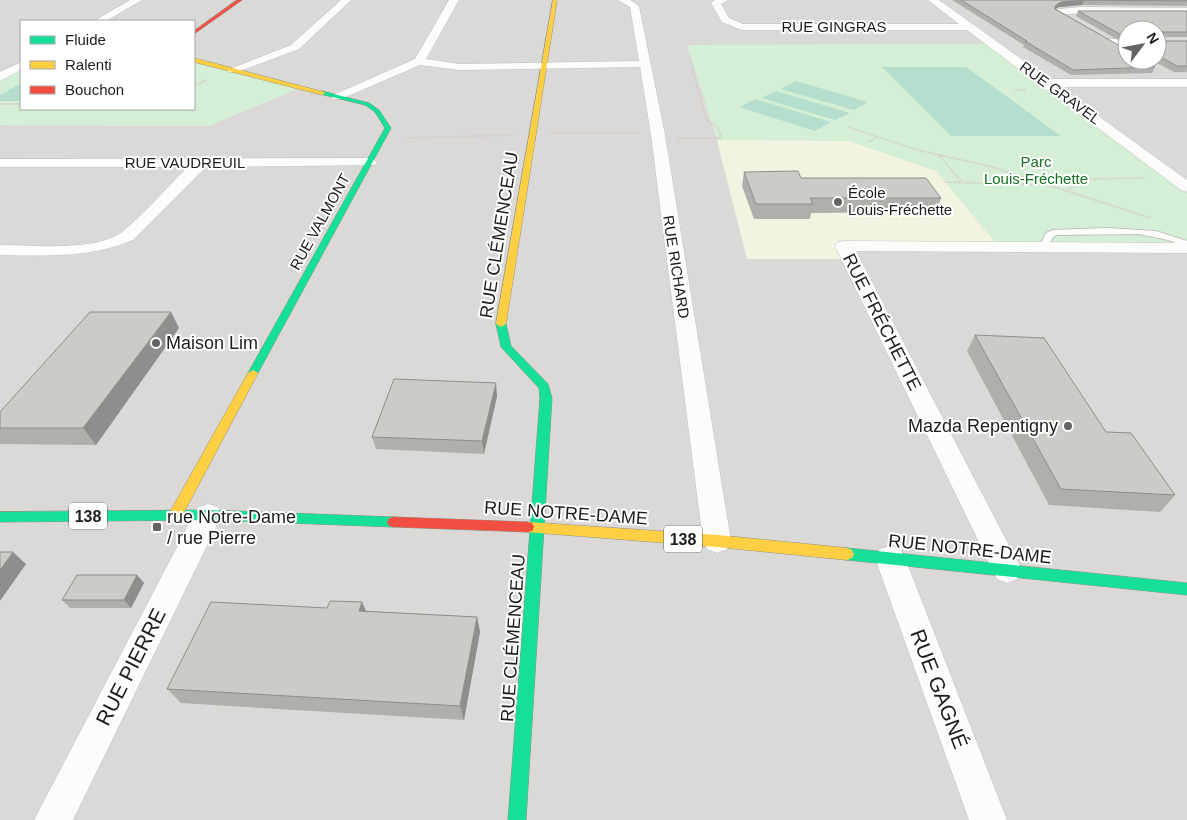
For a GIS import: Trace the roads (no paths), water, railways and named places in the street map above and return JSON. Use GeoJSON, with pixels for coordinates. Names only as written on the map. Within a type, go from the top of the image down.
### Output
{"type":"FeatureCollection","features":[{"type":"Feature","properties":{"kind":"street"},"geometry":{"type":"LineString","coordinates":[[101,20],[137,0]]}},
{"type":"Feature","properties":{"kind":"street"},"geometry":{"type":"LineString","coordinates":[[195,32],[240,0]]}},
{"type":"Feature","properties":{"kind":"street"},"geometry":{"type":"LineString","coordinates":[[233,70],[295,47],[346,0]]}},
{"type":"Feature","properties":{"kind":"street"},"geometry":{"type":"LineString","coordinates":[[420,61],[454,0]]}},
{"type":"Feature","properties":{"kind":"street","name":"RUE CLÉMENCEAU"},"geometry":{"type":"LineString","coordinates":[[517,820],[546,398],[544,387],[506,347],[500,320],[546,65],[555,0]]}},
{"type":"Feature","properties":{"kind":"street","name":"RUE RICHARD"},"geometry":{"type":"LineString","coordinates":[[623,0],[634,6],[646,64],[716,541]]}},
{"type":"Feature","properties":{"kind":"street","name":"RUE GINGRAS"},"geometry":{"type":"LineString","coordinates":[[723,0],[716,2],[726,20],[742,27],[970,27]]}},
{"type":"Feature","properties":{"kind":"street","name":"RUE GRAVEL"},"geometry":{"type":"LineString","coordinates":[[933,0],[1046,83],[1175,172],[1187,187]]}},
{"type":"Feature","properties":{"kind":"street"},"geometry":{"type":"LineString","coordinates":[[1076,22],[1059,12],[1082,10],[1187,10]]}},
{"type":"Feature","properties":{"kind":"street"},"geometry":{"type":"LineString","coordinates":[[1117,41],[1105,39],[1117,46]]}},
{"type":"Feature","properties":{"kind":"street","name":"RUE VALMONT"},"geometry":{"type":"LineString","coordinates":[[176,514],[388,128],[377,111],[367,104],[195,60]]}},
{"type":"Feature","properties":{"kind":"street"},"geometry":{"type":"LineString","coordinates":[[337,96],[420,61],[459,67],[646,64]]}},
{"type":"Feature","properties":{"kind":"street"},"geometry":{"type":"LineString","coordinates":[[0,77],[20,66]]}},
{"type":"Feature","properties":{"kind":"street"},"geometry":{"type":"LineString","coordinates":[[1159,70],[1184,83]]}},
{"type":"Feature","properties":{"kind":"street"},"geometry":{"type":"LineString","coordinates":[[1046,83],[1184,83]]}},
{"type":"Feature","properties":{"kind":"street","name":"RUE VAUDREUIL"},"geometry":{"type":"LineString","coordinates":[[0,163],[370,162]]}},
{"type":"Feature","properties":{"kind":"street"},"geometry":{"type":"LineString","coordinates":[[0,250],[74,250],[114,242],[127,236],[201,163]]}},
{"type":"Feature","properties":{"kind":"street","name":"RUE FRÉCHETTE"},"geometry":{"type":"LineString","coordinates":[[1007,570],[844,246],[1187,248]]}},
{"type":"Feature","properties":{"kind":"street","name":"RUE NOTRE-DAME"},"geometry":{"type":"LineString","coordinates":[[0,517],[176,514],[538,527],[716,541],[1187,589]]}},
{"type":"Feature","properties":{"kind":"street","name":"RUE PIERRE"},"geometry":{"type":"LineString","coordinates":[[53,820],[208,515]]}},
{"type":"Feature","properties":{"kind":"street","name":"RUE GAGNÉ"},"geometry":{"type":"LineString","coordinates":[[890,558],[988,820]]}},
{"type":"Feature","properties":{"kind":"lane"},"geometry":{"type":"LineString","coordinates":[[1044,248],[1049,235],[1056,232],[1147,232],[1187,244]]}},
{"type":"Feature","properties":{"kind":"place","name":"École Louis-Fréchette"},"geometry":{"type":"Point","coordinates":[838,202]}},
{"type":"Feature","properties":{"kind":"place","name":"Maison Lim"},"geometry":{"type":"Point","coordinates":[156,343]}},
{"type":"Feature","properties":{"kind":"place","name":"Mazda Repentigny"},"geometry":{"type":"Point","coordinates":[1068,426]}},
{"type":"Feature","properties":{"kind":"place","name":"rue Notre-Dame / rue Pierre"},"geometry":{"type":"Point","coordinates":[157,527]}},
{"type":"Feature","properties":{"kind":"park label","name":"Parc Louis-Fréchette"},"geometry":{"type":"Point","coordinates":[1036,170]}}]}
